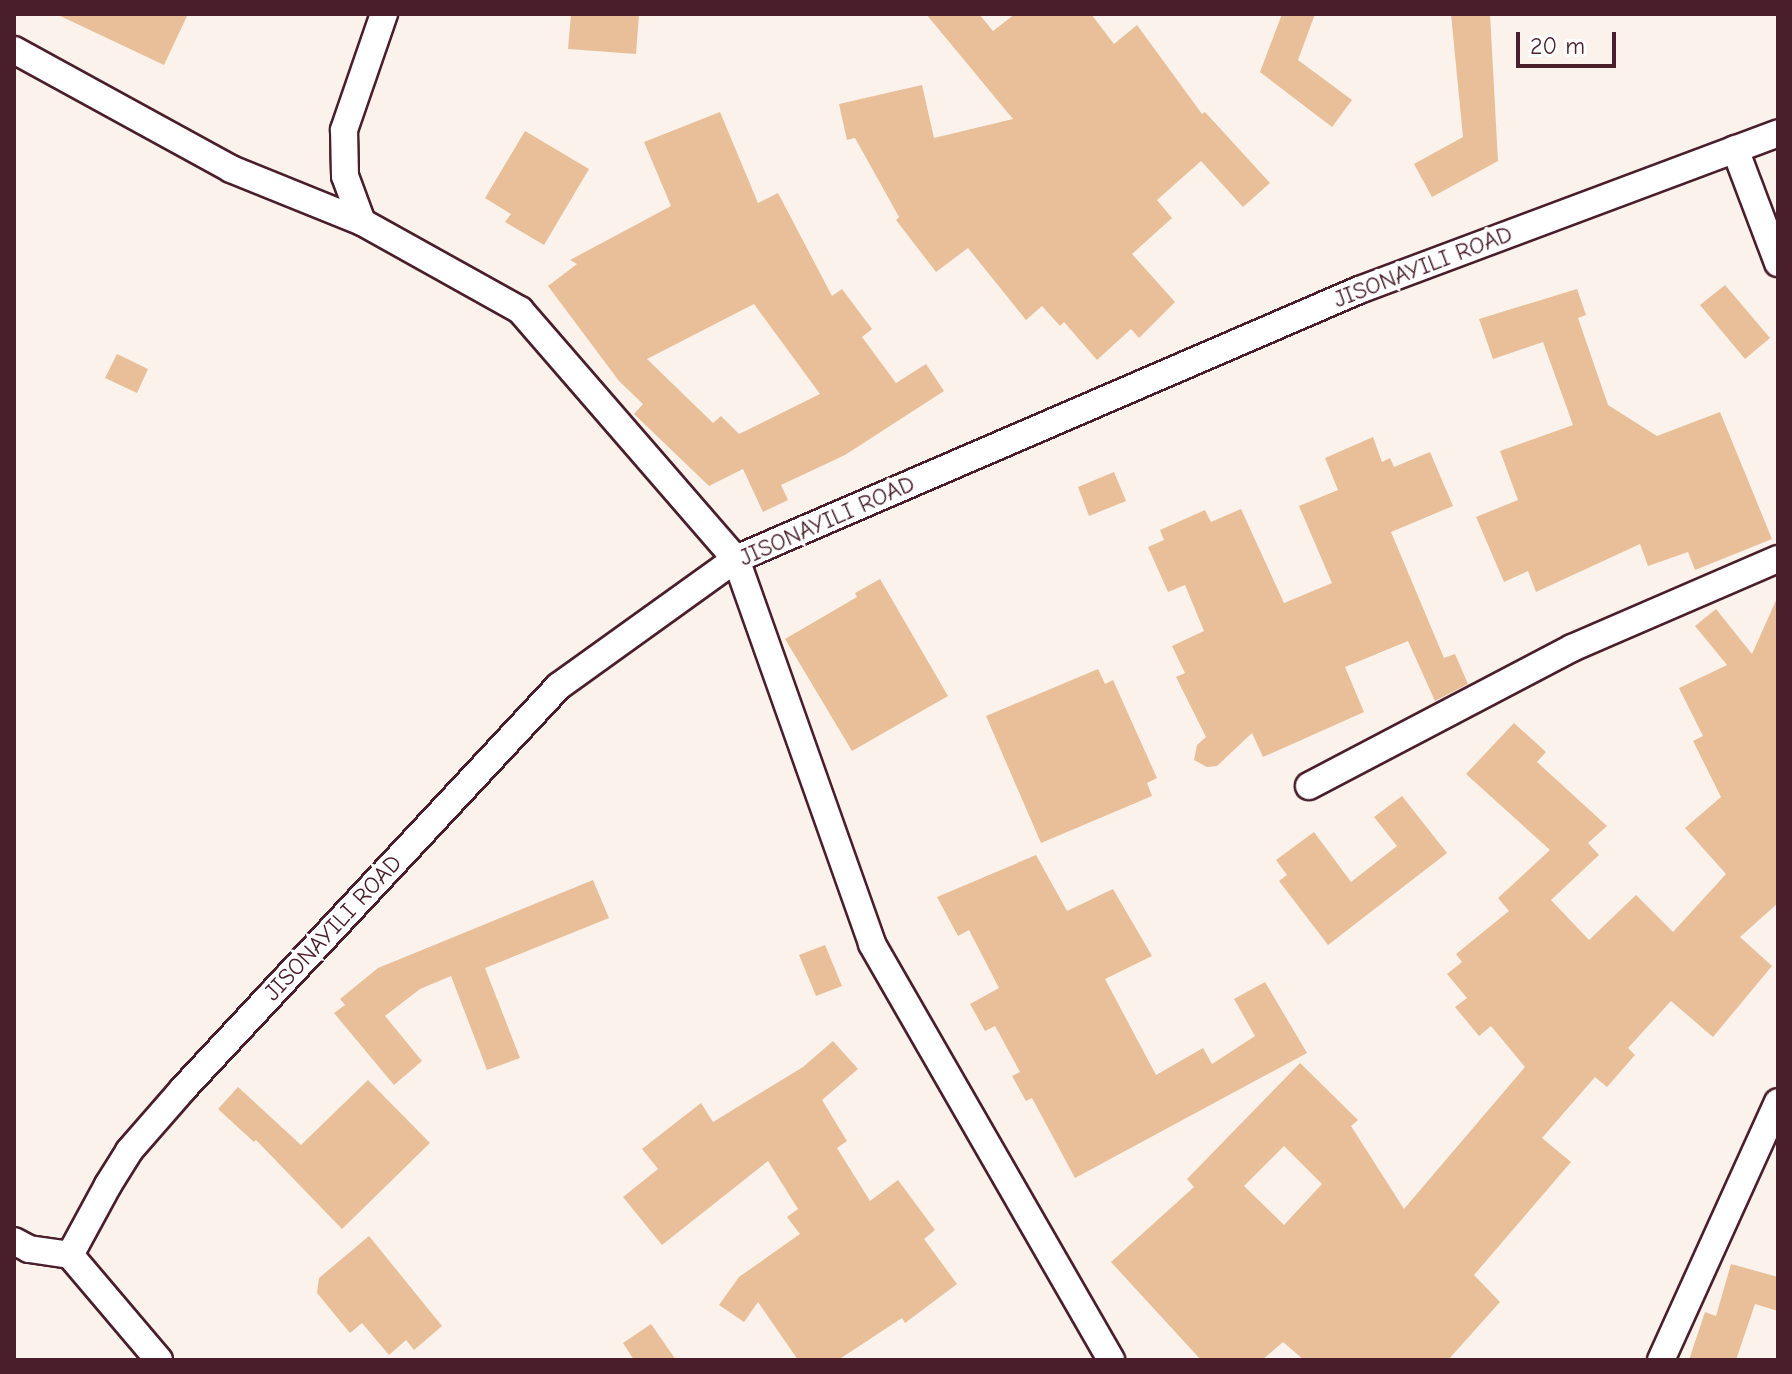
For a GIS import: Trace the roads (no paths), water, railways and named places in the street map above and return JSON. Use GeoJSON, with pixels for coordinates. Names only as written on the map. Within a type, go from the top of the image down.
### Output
{"type":"FeatureCollection","features":[{"type":"Feature","properties":{"kind":"street"},"geometry":{"type":"LineString","coordinates":[[362,222],[345,176],[344,130],[384,14]]}},
{"type":"Feature","properties":{"kind":"street"},"geometry":{"type":"LineString","coordinates":[[14,50],[231,169],[362,222],[520,310],[736,559],[872,944],[1111,1360]]}},
{"type":"Feature","properties":{"kind":"street","name":"JISONAYILI ROAD"},"geometry":{"type":"LineString","coordinates":[[70,1255],[129,1151],[549,697],[736,559],[1359,290],[1778,133]]}},
{"type":"Feature","properties":{"kind":"street"},"geometry":{"type":"LineString","coordinates":[[1735,149],[1778,263]]}},
{"type":"Feature","properties":{"kind":"street"},"geometry":{"type":"LineString","coordinates":[[1309,786],[1572,648],[1778,559]]}},
{"type":"Feature","properties":{"kind":"street"},"geometry":{"type":"LineString","coordinates":[[1661,1360],[1778,1102]]}},
{"type":"Feature","properties":{"kind":"street"},"geometry":{"type":"LineString","coordinates":[[14,1241],[29,1249],[70,1255],[159,1360]]}}]}
